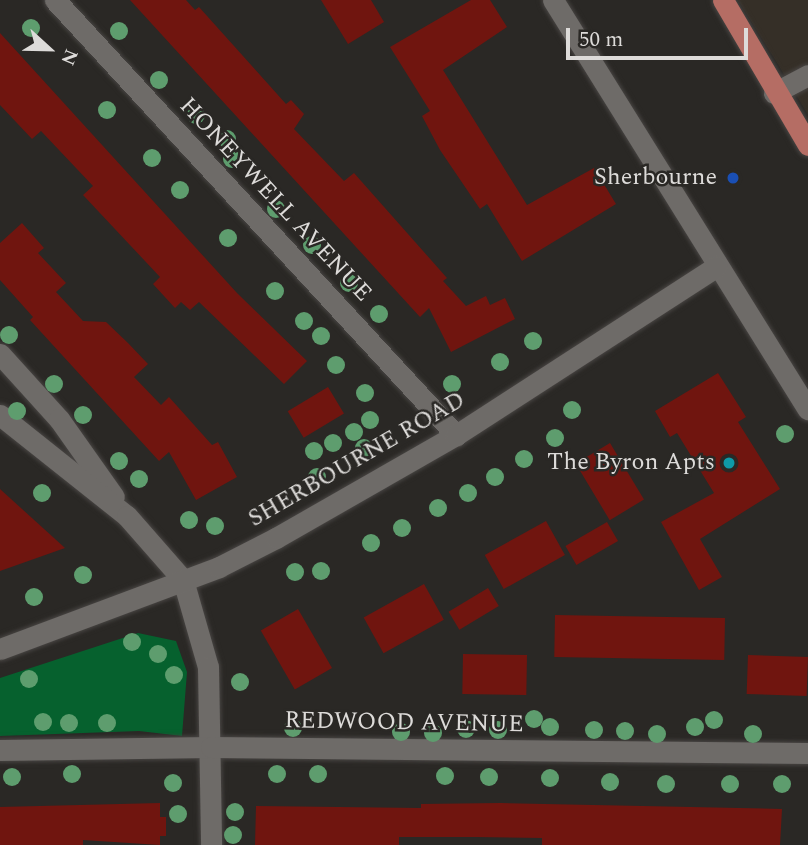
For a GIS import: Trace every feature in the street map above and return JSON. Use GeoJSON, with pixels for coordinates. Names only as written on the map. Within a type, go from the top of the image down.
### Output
{"type":"FeatureCollection","features":[{"type":"Feature","properties":{"kind":"main road"},"geometry":{"type":"LineString","coordinates":[[723,0],[774,93],[808,145]]}},
{"type":"Feature","properties":{"kind":"street","name":"HONEYWELL AVENUE"},"geometry":{"type":"LineString","coordinates":[[55,0],[456,435]]}},
{"type":"Feature","properties":{"kind":"street"},"geometry":{"type":"LineString","coordinates":[[553,0],[716,267],[808,409]]}},
{"type":"Feature","properties":{"kind":"street"},"geometry":{"type":"LineString","coordinates":[[774,93],[808,75]]}},
{"type":"Feature","properties":{"kind":"street","name":"SHERBOURNE ROAD"},"geometry":{"type":"LineString","coordinates":[[0,649],[183,580],[276,538],[456,435],[716,267]]}},
{"type":"Feature","properties":{"kind":"street"},"geometry":{"type":"LineString","coordinates":[[0,354],[59,419],[128,516],[183,580],[208,667],[211,845]]}},
{"type":"Feature","properties":{"kind":"street"},"geometry":{"type":"LineString","coordinates":[[0,415],[128,516]]}},
{"type":"Feature","properties":{"kind":"street","name":"REDWOOD AVENUE"},"geometry":{"type":"LineString","coordinates":[[0,750],[254,747],[808,753]]}},
{"type":"Feature","properties":{"kind":"shaded area"},"geometry":{"type":"Polygon","coordinates":[[[738,0],[808,0],[808,115],[779,66],[738,0]]]}},
{"type":"Feature","properties":{"kind":"green space"},"geometry":{"type":"Polygon","coordinates":[[[138,633],[176,641],[187,672],[182,736],[139,731],[0,736],[0,678],[138,633]]]}},
{"type":"Feature","properties":{"kind":"building"},"geometry":{"type":"Polygon","coordinates":[[[130,0],[186,0],[195,10],[199,7],[286,104],[291,100],[304,114],[294,129],[344,181],[354,173],[447,278],[443,281],[466,306],[486,296],[490,305],[505,298],[515,319],[451,352],[429,308],[420,317],[130,0]]]}},
{"type":"Feature","properties":{"kind":"building"},"geometry":{"type":"Polygon","coordinates":[[[321,0],[371,0],[384,22],[348,44],[321,0]]]}},
{"type":"Feature","properties":{"kind":"building"},"geometry":{"type":"Polygon","coordinates":[[[471,0],[490,0],[507,27],[443,70],[527,205],[594,168],[616,204],[522,261],[487,204],[480,209],[440,150],[422,116],[430,111],[390,47],[471,0]]]}},
{"type":"Feature","properties":{"kind":"building"},"geometry":{"type":"Polygon","coordinates":[[[0,33],[237,293],[307,361],[284,384],[199,302],[190,310],[181,302],[175,308],[153,284],[160,277],[83,195],[93,186],[41,131],[32,139],[0,105],[0,33]]]}},
{"type":"Feature","properties":{"kind":"building"},"geometry":{"type":"Polygon","coordinates":[[[22,223],[44,248],[38,253],[66,283],[56,292],[83,321],[106,322],[128,343],[148,364],[134,377],[161,405],[169,397],[212,445],[218,442],[237,477],[196,500],[169,452],[159,461],[30,320],[33,317],[0,280],[0,243],[22,223]]]}},
{"type":"Feature","properties":{"kind":"building","name":"The Byron Apts"},"geometry":{"type":"Polygon","coordinates":[[[718,373],[746,417],[738,422],[780,489],[700,539],[722,577],[699,590],[661,522],[714,493],[677,433],[670,437],[655,411],[718,373]]]}},
{"type":"Feature","properties":{"kind":"building"},"geometry":{"type":"Polygon","coordinates":[[[328,387],[344,414],[304,438],[288,411],[328,387]]]}},
{"type":"Feature","properties":{"kind":"building"},"geometry":{"type":"Polygon","coordinates":[[[610,443],[644,500],[610,520],[576,464],[610,443]]]}},
{"type":"Feature","properties":{"kind":"building"},"geometry":{"type":"Polygon","coordinates":[[[0,489],[65,548],[0,571],[0,489]]]}},
{"type":"Feature","properties":{"kind":"building"},"geometry":{"type":"Polygon","coordinates":[[[546,521],[565,555],[504,589],[485,555],[546,521]]]}},
{"type":"Feature","properties":{"kind":"building"},"geometry":{"type":"Polygon","coordinates":[[[607,522],[618,541],[576,565],[565,546],[607,522]]]}},
{"type":"Feature","properties":{"kind":"building"},"geometry":{"type":"Polygon","coordinates":[[[424,584],[444,620],[384,653],[364,617],[424,584]]]}},
{"type":"Feature","properties":{"kind":"building"},"geometry":{"type":"Polygon","coordinates":[[[488,588],[499,606],[459,630],[449,612],[488,588]]]}},
{"type":"Feature","properties":{"kind":"building"},"geometry":{"type":"Polygon","coordinates":[[[298,609],[332,668],[295,689],[261,630],[298,609]]]}},
{"type":"Feature","properties":{"kind":"building"},"geometry":{"type":"Polygon","coordinates":[[[555,615],[725,618],[724,660],[554,657],[555,615]]]}},
{"type":"Feature","properties":{"kind":"building"},"geometry":{"type":"Polygon","coordinates":[[[463,654],[527,655],[526,695],[462,694],[463,654]]]}},
{"type":"Feature","properties":{"kind":"building"},"geometry":{"type":"Polygon","coordinates":[[[748,655],[808,657],[807,696],[747,694],[748,655]]]}},
{"type":"Feature","properties":{"kind":"building"},"geometry":{"type":"Polygon","coordinates":[[[160,803],[160,817],[166,817],[166,836],[160,836],[160,845],[83,840],[83,845],[0,845],[0,807],[160,803]]]}},
{"type":"Feature","properties":{"kind":"building"},"geometry":{"type":"Polygon","coordinates":[[[501,803],[782,809],[780,845],[542,845],[542,838],[399,837],[399,845],[255,845],[256,806],[421,808],[421,804],[501,803]]]}},
{"type":"Feature","properties":{"kind":"place","name":"Sherbourne"},"geometry":{"type":"Point","coordinates":[733,178]}},
{"type":"Feature","properties":{"kind":"place","name":"The Byron Apts"},"geometry":{"type":"Point","coordinates":[729,463]}}]}
